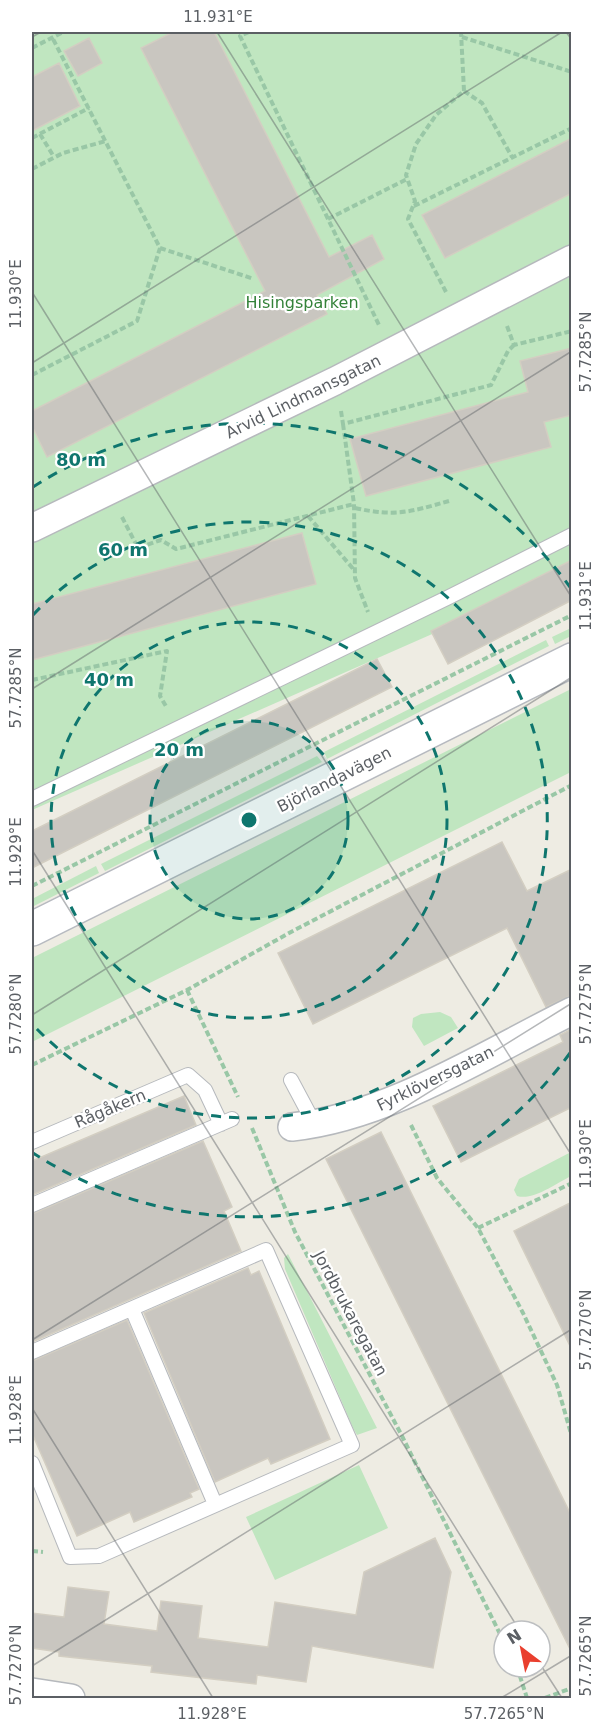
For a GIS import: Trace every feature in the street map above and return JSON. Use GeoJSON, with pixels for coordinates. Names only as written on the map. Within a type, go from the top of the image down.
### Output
{"type":"FeatureCollection","features":[{"type":"Feature","properties":{"kind":"street","name":"Arvid Lindmansgatan"},"geometry":{"type":"LineString","coordinates":[[32,528],[335,381],[572,259]]}},
{"type":"Feature","properties":{"kind":"street","name":"Björlandavägen"},"geometry":{"type":"LineString","coordinates":[[32,929],[572,660]]}},
{"type":"Feature","properties":{"kind":"street","name":"Fyrklöversgatan"},"geometry":{"type":"LineString","coordinates":[[304,1126],[362,1112],[404,1095],[572,1011]]}},
{"type":"Feature","properties":{"kind":"street"},"geometry":{"type":"LineString","coordinates":[[32,1692],[71,1698]]}},
{"type":"Feature","properties":{"kind":"lane"},"geometry":{"type":"LineString","coordinates":[[32,799],[572,535]]}},
{"type":"Feature","properties":{"kind":"lane","name":"Rågåkern"},"geometry":{"type":"LineString","coordinates":[[32,1142],[188,1075],[205,1090],[227,1121],[32,1205]]}},
{"type":"Feature","properties":{"kind":"lane"},"geometry":{"type":"LineString","coordinates":[[291,1080],[304,1126]]}},
{"type":"Feature","properties":{"kind":"lane"},"geometry":{"type":"LineString","coordinates":[[32,1352],[266,1250],[352,1445],[99,1556],[70,1557],[32,1463]]}},
{"type":"Feature","properties":{"kind":"lane"},"geometry":{"type":"LineString","coordinates":[[132,1309],[215,1504]]}},
{"type":"Feature","properties":{"kind":"path"},"geometry":{"type":"LineString","coordinates":[[32,48],[63,32]]}},
{"type":"Feature","properties":{"kind":"path"},"geometry":{"type":"LineString","coordinates":[[249,32],[240,36],[393,352]]}},
{"type":"Feature","properties":{"kind":"path"},"geometry":{"type":"LineString","coordinates":[[461,32],[464,91]]}},
{"type":"Feature","properties":{"kind":"path"},"geometry":{"type":"LineString","coordinates":[[32,375],[137,321],[160,248],[52,37]]}},
{"type":"Feature","properties":{"kind":"path"},"geometry":{"type":"LineString","coordinates":[[462,37],[572,72]]}},
{"type":"Feature","properties":{"kind":"path"},"geometry":{"type":"LineString","coordinates":[[464,91],[482,102],[512,157]]}},
{"type":"Feature","properties":{"kind":"path"},"geometry":{"type":"LineString","coordinates":[[459,316],[408,219],[415,201],[406,175],[416,144],[436,115],[464,91]]}},
{"type":"Feature","properties":{"kind":"path"},"geometry":{"type":"LineString","coordinates":[[32,138],[88,108]]}},
{"type":"Feature","properties":{"kind":"path"},"geometry":{"type":"LineString","coordinates":[[413,207],[572,128]]}},
{"type":"Feature","properties":{"kind":"path"},"geometry":{"type":"LineString","coordinates":[[40,134],[54,157]]}},
{"type":"Feature","properties":{"kind":"path"},"geometry":{"type":"LineString","coordinates":[[32,169],[54,157],[106,141]]}},
{"type":"Feature","properties":{"kind":"path"},"geometry":{"type":"LineString","coordinates":[[328,219],[407,179]]}},
{"type":"Feature","properties":{"kind":"path"},"geometry":{"type":"LineString","coordinates":[[160,248],[254,279]]}},
{"type":"Feature","properties":{"kind":"path"},"geometry":{"type":"LineString","coordinates":[[496,298],[514,345]]}},
{"type":"Feature","properties":{"kind":"path"},"geometry":{"type":"LineString","coordinates":[[344,424],[491,385],[508,351],[514,345],[572,331]]}},
{"type":"Feature","properties":{"kind":"path"},"geometry":{"type":"LineString","coordinates":[[335,381],[344,424],[354,506],[355,571],[358,590],[377,632]]}},
{"type":"Feature","properties":{"kind":"path"},"geometry":{"type":"LineString","coordinates":[[107,490],[138,548],[160,540],[176,549],[354,506],[385,514],[408,513],[449,501]]}},
{"type":"Feature","properties":{"kind":"path"},"geometry":{"type":"LineString","coordinates":[[308,516],[355,571]]}},
{"type":"Feature","properties":{"kind":"path"},"geometry":{"type":"LineString","coordinates":[[32,886],[572,615]]}},
{"type":"Feature","properties":{"kind":"path"},"geometry":{"type":"LineString","coordinates":[[32,680],[167,651],[160,696],[178,729]]}},
{"type":"Feature","properties":{"kind":"path"},"geometry":{"type":"LineString","coordinates":[[32,1065],[187,990],[291,932],[572,785]]}},
{"type":"Feature","properties":{"kind":"path"},"geometry":{"type":"LineString","coordinates":[[187,990],[240,1102]]}},
{"type":"Feature","properties":{"kind":"path","name":"Jordbrukaregatan"},"geometry":{"type":"LineString","coordinates":[[250,1123],[295,1232],[402,1436],[493,1619]]}},
{"type":"Feature","properties":{"kind":"path"},"geometry":{"type":"LineString","coordinates":[[411,1124],[437,1178],[478,1228],[523,1313],[557,1386],[572,1437]]}},
{"type":"Feature","properties":{"kind":"path"},"geometry":{"type":"LineString","coordinates":[[478,1228],[572,1183]]}},
{"type":"Feature","properties":{"kind":"path"},"geometry":{"type":"LineString","coordinates":[[521,1679],[527,1698]]}},
{"type":"Feature","properties":{"kind":"path"},"geometry":{"type":"LineString","coordinates":[[545,1698],[572,1688]]}},
{"type":"Feature","properties":{"kind":"green space","name":"Hisingsparken"},"geometry":{"type":"Polygon","coordinates":[[[32,32],[572,32],[571,573],[32,810],[32,32]]]}},
{"type":"Feature","properties":{"kind":"green space"},"geometry":{"type":"Polygon","coordinates":[[[571,628],[571,636],[555,644],[552,637],[571,628]]]}},
{"type":"Feature","properties":{"kind":"green space"},"geometry":{"type":"Polygon","coordinates":[[[546,640],[549,646],[327,759],[324,752],[546,640]]]}},
{"type":"Feature","properties":{"kind":"green space"},"geometry":{"type":"Polygon","coordinates":[[[571,689],[571,772],[32,1042],[32,958],[571,689]]]}},
{"type":"Feature","properties":{"kind":"green space"},"geometry":{"type":"Polygon","coordinates":[[[317,756],[322,762],[105,871],[101,864],[317,756]]]}},
{"type":"Feature","properties":{"kind":"green space"},"geometry":{"type":"Polygon","coordinates":[[[96,866],[99,873],[32,907],[32,899],[96,866]]]}},
{"type":"Feature","properties":{"kind":"green space"},"geometry":{"type":"Polygon","coordinates":[[[440,1012],[451,1017],[458,1028],[424,1046],[412,1027],[413,1018],[421,1014],[440,1012]]]}},
{"type":"Feature","properties":{"kind":"green space"},"geometry":{"type":"Polygon","coordinates":[[[571,1152],[571,1176],[537,1194],[517,1196],[514,1190],[519,1179],[571,1152]]]}},
{"type":"Feature","properties":{"kind":"green space"},"geometry":{"type":"Polygon","coordinates":[[[288,1254],[377,1428],[357,1435],[353,1428],[285,1269],[284,1258],[288,1254]]]}},
{"type":"Feature","properties":{"kind":"green space"},"geometry":{"type":"Polygon","coordinates":[[[359,1465],[388,1528],[275,1580],[246,1517],[359,1465]]]}},
{"type":"Feature","properties":{"kind":"building"},"geometry":{"type":"Polygon","coordinates":[[[173,32],[214,32],[329,257],[372,235],[384,259],[317,295],[327,314],[47,457],[32,426],[32,411],[265,291],[141,48],[173,32]]]}},
{"type":"Feature","properties":{"kind":"building"},"geometry":{"type":"Polygon","coordinates":[[[89,38],[102,63],[78,76],[64,51],[89,38]]]}},
{"type":"Feature","properties":{"kind":"building"},"geometry":{"type":"Polygon","coordinates":[[[59,63],[80,106],[32,131],[32,77],[59,63]]]}},
{"type":"Feature","properties":{"kind":"building"},"geometry":{"type":"Polygon","coordinates":[[[572,138],[572,193],[445,258],[422,215],[572,138]]]}},
{"type":"Feature","properties":{"kind":"building"},"geometry":{"type":"Polygon","coordinates":[[[572,348],[572,415],[544,422],[551,447],[366,496],[350,439],[528,392],[520,361],[572,348]]]}},
{"type":"Feature","properties":{"kind":"building"},"geometry":{"type":"Polygon","coordinates":[[[302,533],[316,584],[32,660],[32,604],[302,533]]]}},
{"type":"Feature","properties":{"kind":"building"},"geometry":{"type":"Polygon","coordinates":[[[572,560],[572,600],[448,664],[431,631],[572,560]]]}},
{"type":"Feature","properties":{"kind":"building"},"geometry":{"type":"Polygon","coordinates":[[[377,659],[392,687],[32,868],[32,831],[377,659]]]}},
{"type":"Feature","properties":{"kind":"building"},"geometry":{"type":"Polygon","coordinates":[[[502,842],[527,891],[572,869],[572,995],[546,1007],[507,928],[313,1024],[278,953],[502,842]]]}},
{"type":"Feature","properties":{"kind":"building"},"geometry":{"type":"Polygon","coordinates":[[[572,1029],[572,1107],[461,1162],[433,1106],[563,1042],[560,1035],[572,1029]]]}},
{"type":"Feature","properties":{"kind":"building"},"geometry":{"type":"Polygon","coordinates":[[[184,1096],[196,1125],[32,1195],[32,1161],[184,1096]]]}},
{"type":"Feature","properties":{"kind":"building"},"geometry":{"type":"Polygon","coordinates":[[[381,1132],[572,1517],[572,1653],[326,1159],[381,1132]]]}},
{"type":"Feature","properties":{"kind":"building"},"geometry":{"type":"Polygon","coordinates":[[[203,1141],[232,1207],[224,1211],[241,1251],[32,1342],[32,1214],[203,1141]]]}},
{"type":"Feature","properties":{"kind":"building"},"geometry":{"type":"Polygon","coordinates":[[[572,1202],[572,1350],[514,1231],[572,1202]]]}},
{"type":"Feature","properties":{"kind":"building"},"geometry":{"type":"Polygon","coordinates":[[[248,1268],[251,1275],[259,1271],[330,1439],[271,1464],[268,1458],[215,1482],[144,1313],[248,1268]]]}},
{"type":"Feature","properties":{"kind":"building"},"geometry":{"type":"Polygon","coordinates":[[[127,1320],[199,1489],[190,1493],[192,1497],[134,1522],[130,1512],[77,1536],[32,1433],[32,1361],[127,1320]]]}},
{"type":"Feature","properties":{"kind":"building"},"geometry":{"type":"Polygon","coordinates":[[[435,1538],[451,1572],[433,1668],[312,1646],[306,1682],[257,1675],[256,1684],[151,1672],[152,1666],[59,1656],[59,1652],[32,1648],[32,1613],[64,1617],[68,1587],[109,1592],[104,1624],[157,1631],[161,1601],[202,1606],[198,1638],[268,1647],[275,1602],[356,1615],[364,1572],[435,1538]]]}}]}
